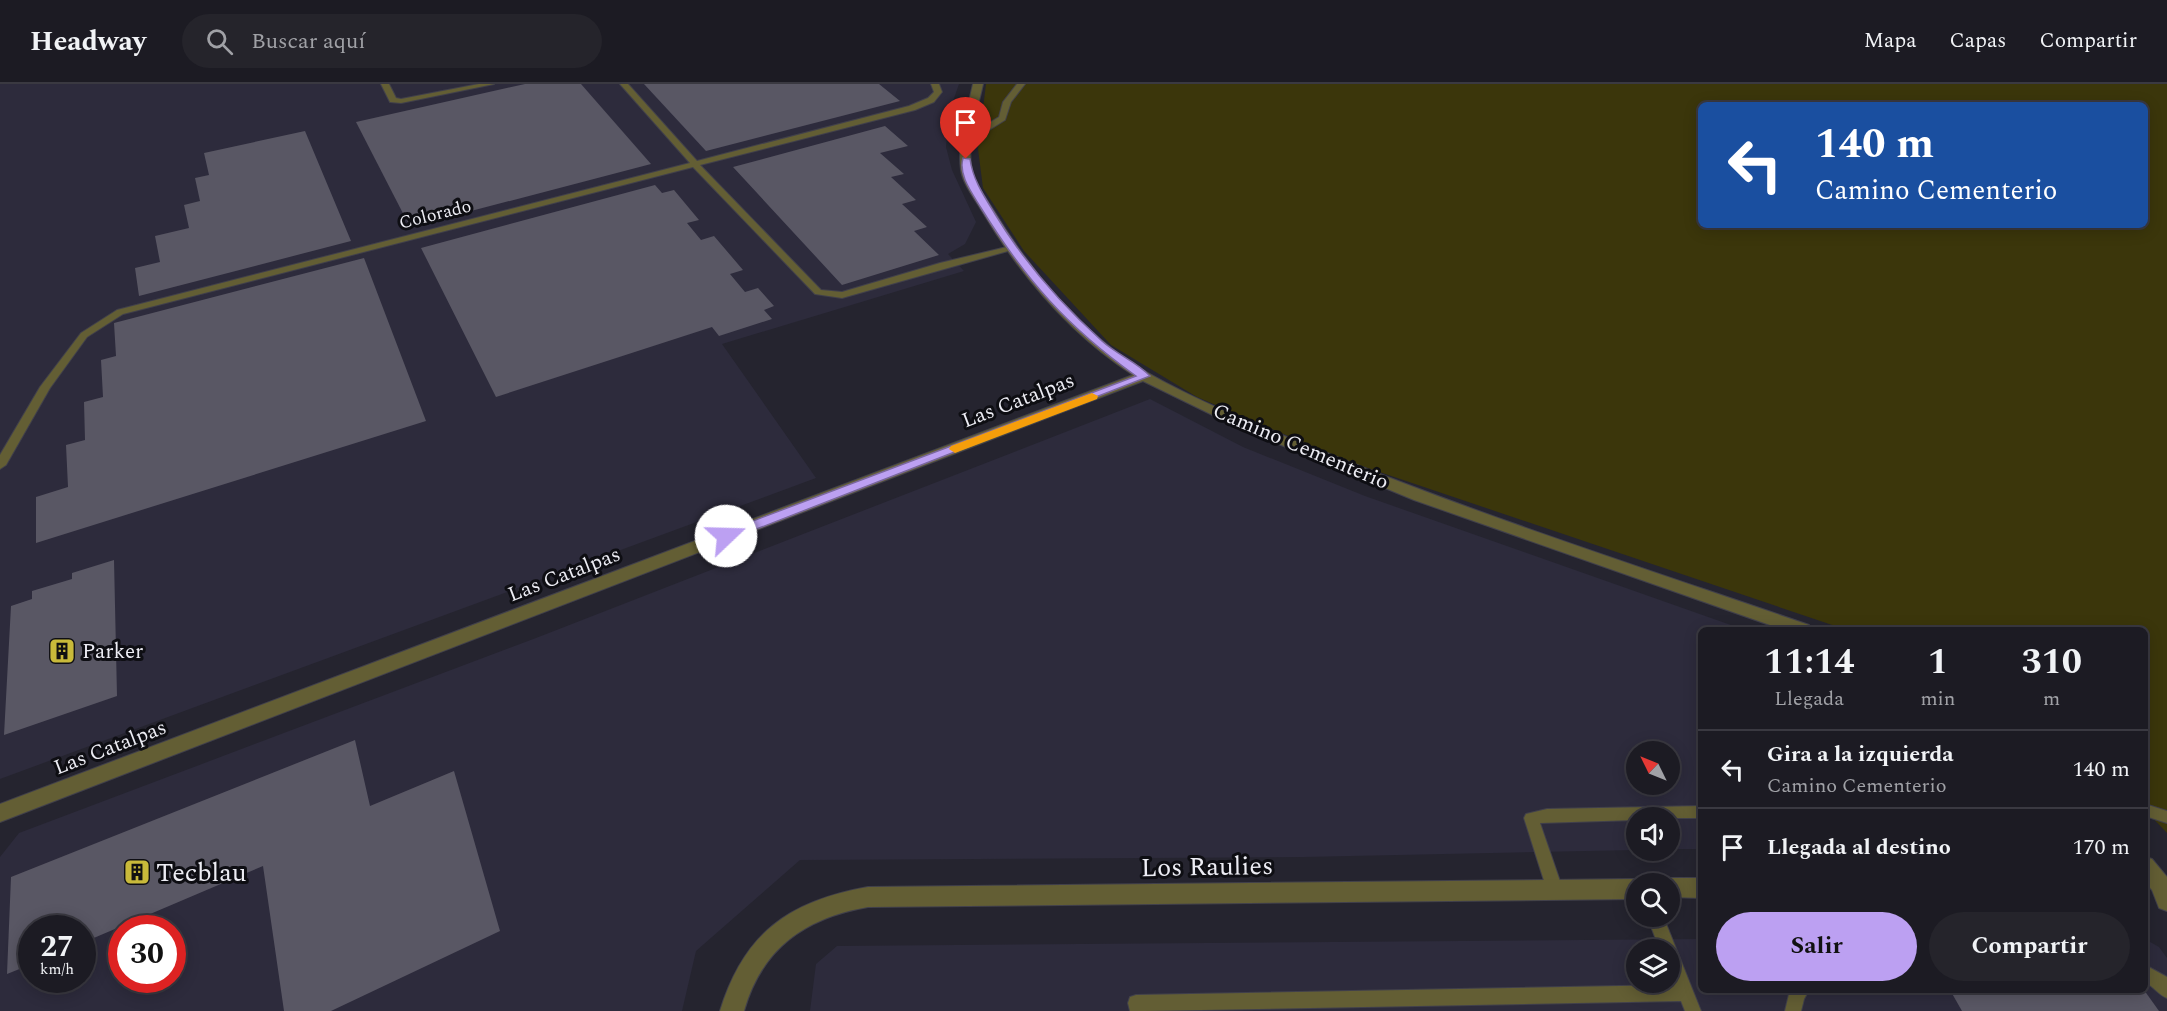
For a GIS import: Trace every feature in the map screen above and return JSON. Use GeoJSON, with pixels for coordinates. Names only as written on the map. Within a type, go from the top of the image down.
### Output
{"type":"FeatureCollection","features":[{"type":"Feature","properties":{"kind":"street","name":"Camino Cementerio"},"geometry":{"type":"LineString","coordinates":[[978,84],[967,130],[965,147],[967,173],[1011,249],[1047,292],[1100,345],[1144,376],[1238,422],[1420,496],[1794,627]]}},
{"type":"Feature","properties":{"kind":"street","name":"Las Catalpas"},"geometry":{"type":"LineString","coordinates":[[0,813],[1144,376]]}},
{"type":"Feature","properties":{"kind":"street"},"geometry":{"type":"LineString","coordinates":[[2148,871],[2160,889]]}},
{"type":"Feature","properties":{"kind":"street"},"geometry":{"type":"LineString","coordinates":[[1680,888],[1698,888]]}},
{"type":"Feature","properties":{"kind":"street","name":"Los Raulies"},"geometry":{"type":"LineString","coordinates":[[732,1011],[743,977],[754,959],[784,928],[824,906],[846,899],[1626,889]]}},
{"type":"Feature","properties":{"kind":"lane"},"geometry":{"type":"LineString","coordinates":[[385,84],[393,100],[401,101],[490,84]]}},
{"type":"Feature","properties":{"kind":"lane"},"geometry":{"type":"LineString","coordinates":[[624,84],[696,165],[818,292],[842,295],[1011,249]]}},
{"type":"Feature","properties":{"kind":"lane","name":"Colorado"},"geometry":{"type":"LineString","coordinates":[[0,465],[45,387],[84,335],[120,312],[912,108],[931,100],[938,92],[935,84]]}},
{"type":"Feature","properties":{"kind":"lane"},"geometry":{"type":"LineString","coordinates":[[967,130],[986,128],[1002,118],[1007,102],[1021,84]]}},
{"type":"Feature","properties":{"kind":"lane"},"geometry":{"type":"LineString","coordinates":[[2148,811],[2167,817]]}},
{"type":"Feature","properties":{"kind":"lane"},"geometry":{"type":"LineString","coordinates":[[1555,890],[1531,818],[1547,814],[1698,812]]}},
{"type":"Feature","properties":{"kind":"lane"},"geometry":{"type":"LineString","coordinates":[[2148,975],[2161,982],[2167,990]]}},
{"type":"Feature","properties":{"kind":"lane"},"geometry":{"type":"LineString","coordinates":[[1680,978],[1693,1011]]}},
{"type":"Feature","properties":{"kind":"lane"},"geometry":{"type":"LineString","coordinates":[[1138,1011],[1136,1003],[1686,993]]}},
{"type":"Feature","properties":{"kind":"lane"},"geometry":{"type":"LineString","coordinates":[[1793,1011],[1799,993]]}},
{"type":"Feature","properties":{"kind":"shaded area"},"geometry":{"type":"Polygon","coordinates":[[[0,84],[959,84],[949,113],[946,147],[952,170],[976,222],[965,244],[948,254],[964,271],[722,344],[816,478],[0,779],[0,84]]]}},
{"type":"Feature","properties":{"kind":"shaded area"},"geometry":{"type":"Polygon","coordinates":[[[986,84],[2167,84],[2167,833],[2148,813],[2148,627],[1838,627],[1347,461],[1197,397],[1111,345],[1024,251],[983,188],[978,149],[986,84]]]}},
{"type":"Feature","properties":{"kind":"shaded area"},"geometry":{"type":"Polygon","coordinates":[[[1150,399],[1243,447],[1365,496],[1736,627],[1698,627],[1698,849],[1680,849],[1680,807],[1626,807],[1626,850],[1304,857],[800,860],[696,951],[682,1011],[0,1011],[0,857],[19,833],[536,638],[1150,399]]]}},
{"type":"Feature","properties":{"kind":"shaded area"},"geometry":{"type":"Polygon","coordinates":[[[1680,939],[1698,939],[1698,993],[2148,993],[2148,941],[2159,947],[2167,958],[2167,1011],[810,1011],[816,964],[837,946],[1626,940],[1626,993],[1680,993],[1680,939]]]}},
{"type":"Feature","properties":{"kind":"building"},"geometry":{"type":"Polygon","coordinates":[[[525,84],[581,84],[651,164],[410,227],[356,122],[525,84]]]}},
{"type":"Feature","properties":{"kind":"building"},"geometry":{"type":"Polygon","coordinates":[[[644,84],[879,84],[900,101],[706,151],[644,84]]]}},
{"type":"Feature","properties":{"kind":"building"},"geometry":{"type":"Polygon","coordinates":[[[885,126],[908,146],[880,153],[904,174],[891,177],[916,200],[902,204],[927,227],[914,231],[939,255],[842,285],[733,167],[885,126]]]}},
{"type":"Feature","properties":{"kind":"building"},"geometry":{"type":"Polygon","coordinates":[[[305,131],[351,241],[139,296],[135,268],[160,262],[155,236],[189,228],[184,205],[200,201],[195,178],[209,175],[204,153],[305,131]]]}},
{"type":"Feature","properties":{"kind":"building"},"geometry":{"type":"Polygon","coordinates":[[[655,185],[662,193],[674,190],[699,220],[687,223],[701,240],[714,236],[743,270],[730,274],[745,292],[758,288],[774,306],[764,310],[772,319],[719,336],[712,327],[496,397],[421,248],[655,185]]]}},
{"type":"Feature","properties":{"kind":"building"},"geometry":{"type":"Polygon","coordinates":[[[364,258],[426,421],[36,543],[36,497],[68,487],[66,445],[85,440],[84,402],[103,397],[101,360],[116,356],[114,323],[364,258]]]}},
{"type":"Feature","properties":{"kind":"building","name":"Parker"},"geometry":{"type":"Polygon","coordinates":[[[114,560],[117,696],[4,735],[11,606],[32,599],[32,591],[72,579],[72,573],[114,560]]]}},
{"type":"Feature","properties":{"kind":"building","name":"Tecblau"},"geometry":{"type":"Polygon","coordinates":[[[355,740],[370,806],[454,771],[500,931],[331,1011],[284,1011],[263,866],[148,915],[108,915],[108,932],[96,937],[96,915],[18,915],[18,970],[7,974],[11,877],[355,740]]]}},
{"type":"Feature","properties":{"kind":"building"},"geometry":{"type":"Polygon","coordinates":[[[1952,993],[2146,993],[2159,1011],[1962,1011],[1952,993]]]}},
{"type":"Feature","properties":{"kind":"slow traffic"},"geometry":{"type":"LineString","coordinates":[[955,449],[1092,396]]}},
{"type":"Feature","properties":{"kind":"place","name":"Parker"},"geometry":{"type":"Point","coordinates":[62,651]}},
{"type":"Feature","properties":{"kind":"place","name":"Tecblau"},"geometry":{"type":"Point","coordinates":[137,872]}},
{"type":"Feature","properties":{"kind":"route"},"geometry":{"type":"LineString","coordinates":[[726,536],[1144,376],[1121,361],[1081,328],[1011,249],[974,188],[967,173],[966,159]]}}]}
